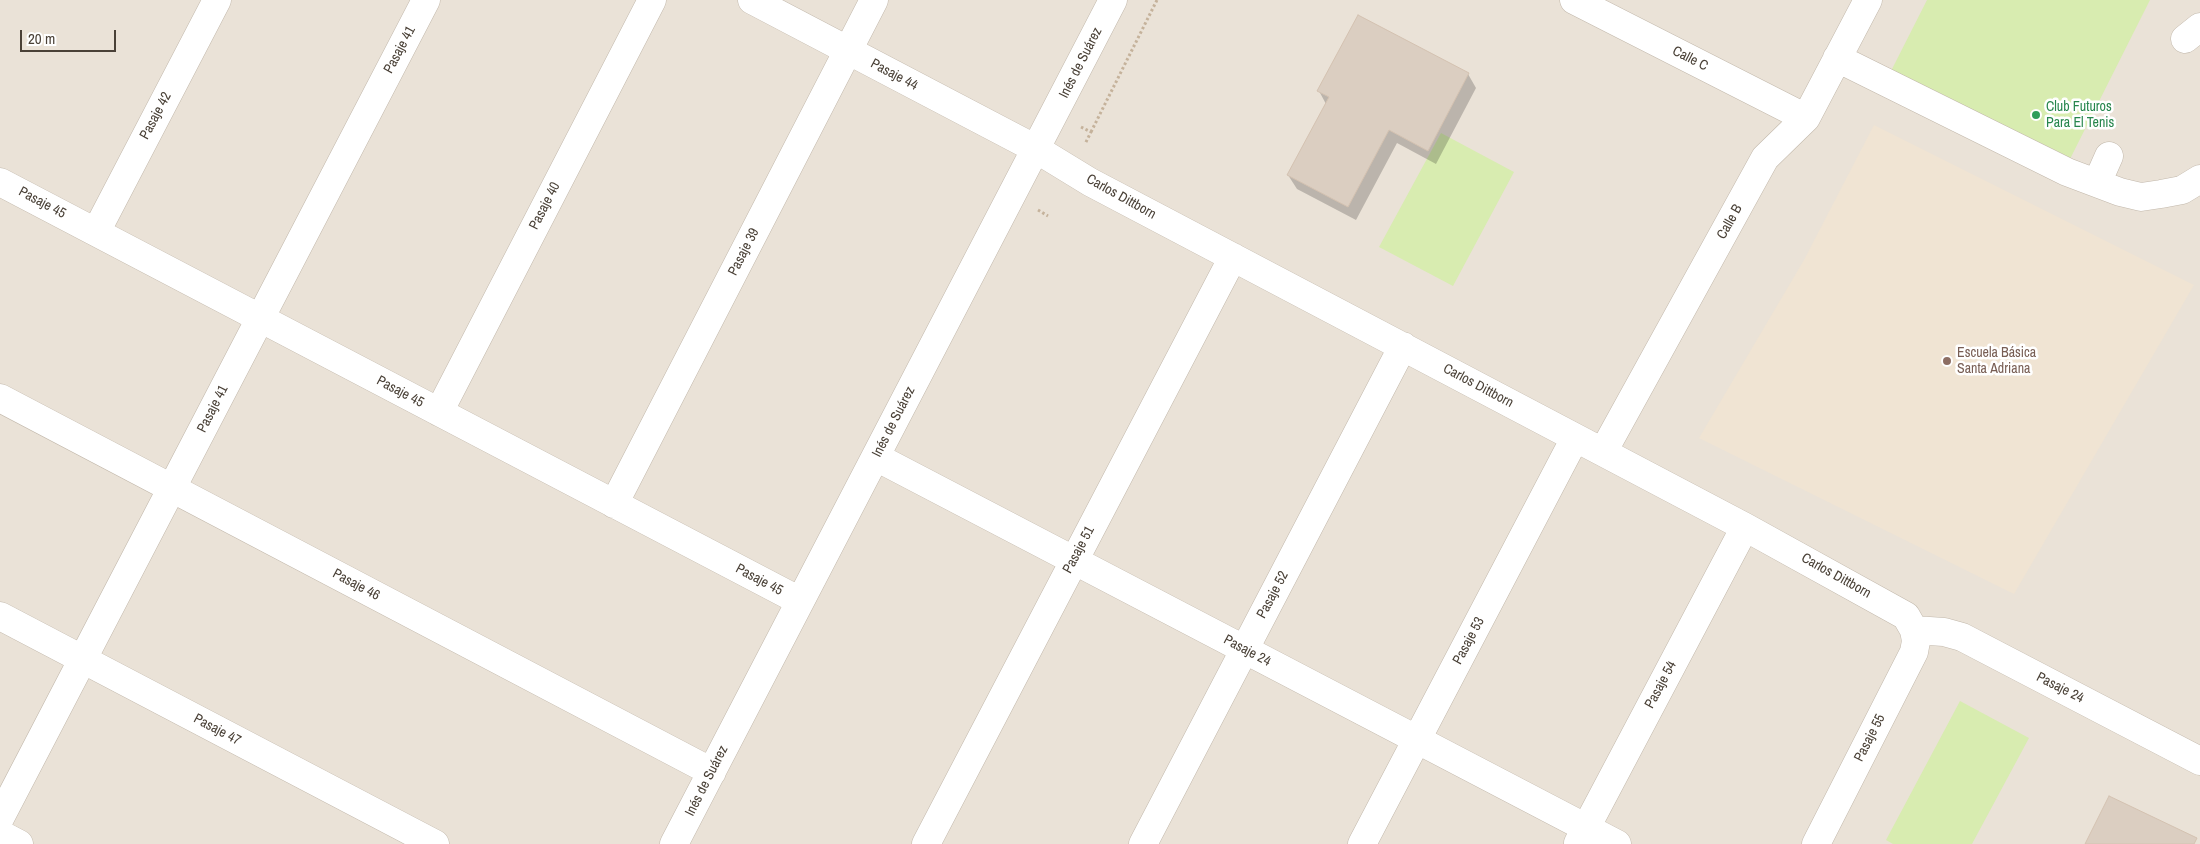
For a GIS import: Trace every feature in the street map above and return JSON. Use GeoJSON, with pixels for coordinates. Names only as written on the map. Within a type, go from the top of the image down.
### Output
{"type":"FeatureCollection","features":[{"type":"Feature","properties":{"kind":"street","name":"Pasaje 42"},"geometry":{"type":"LineString","coordinates":[[96,232],[216,0]]}},
{"type":"Feature","properties":{"kind":"street","name":"Pasaje 41"},"geometry":{"type":"LineString","coordinates":[[0,818],[426,0]]}},
{"type":"Feature","properties":{"kind":"street","name":"Pasaje 40"},"geometry":{"type":"LineString","coordinates":[[439,412],[652,0]]}},
{"type":"Feature","properties":{"kind":"street","name":"Pasaje 44"},"geometry":{"type":"LineString","coordinates":[[752,0],[1036,149]]}},
{"type":"Feature","properties":{"kind":"street","name":"Pasaje 39"},"geometry":{"type":"LineString","coordinates":[[614,504],[874,0]]}},
{"type":"Feature","properties":{"kind":"street","name":"Inés de Suárez"},"geometry":{"type":"LineString","coordinates":[[674,844],[1113,0]]}},
{"type":"Feature","properties":{"kind":"street","name":"Calle C"},"geometry":{"type":"LineString","coordinates":[[1574,0],[1806,118]]}},
{"type":"Feature","properties":{"kind":"street","name":"Calle B"},"geometry":{"type":"LineString","coordinates":[[1603,452],[1765,158],[1806,118],[1868,0]]}},
{"type":"Feature","properties":{"kind":"street"},"geometry":{"type":"LineString","coordinates":[[1837,58],[2067,172],[2120,192],[2141,197],[2182,190],[2200,179]]}},
{"type":"Feature","properties":{"kind":"street","name":"Carlos Dittborn"},"geometry":{"type":"LineString","coordinates":[[1036,149],[1090,182],[1745,527],[1898,610],[1906,616],[1914,630]]}},
{"type":"Feature","properties":{"kind":"street"},"geometry":{"type":"LineString","coordinates":[[2097,183],[2109,156]]}},
{"type":"Feature","properties":{"kind":"street","name":"Pasaje 45"},"geometry":{"type":"LineString","coordinates":[[0,182],[800,601]]}},
{"type":"Feature","properties":{"kind":"street","name":"Pasaje 51"},"geometry":{"type":"LineString","coordinates":[[926,844],[1232,257]]}},
{"type":"Feature","properties":{"kind":"street","name":"Pasaje 52"},"geometry":{"type":"LineString","coordinates":[[1143,844],[1403,346]]}},
{"type":"Feature","properties":{"kind":"street","name":"Pasaje 46"},"geometry":{"type":"LineString","coordinates":[[0,398],[712,772]]}},
{"type":"Feature","properties":{"kind":"street","name":"Pasaje 53"},"geometry":{"type":"LineString","coordinates":[[1362,844],[1575,438]]}},
{"type":"Feature","properties":{"kind":"street","name":"Pasaje 24"},"geometry":{"type":"LineString","coordinates":[[876,457],[1417,740],[1582,836],[1617,844]]}},
{"type":"Feature","properties":{"kind":"street","name":"Pasaje 54"},"geometry":{"type":"LineString","coordinates":[[1582,836],[1745,527]]}},
{"type":"Feature","properties":{"kind":"street","name":"Pasaje 47"},"geometry":{"type":"LineString","coordinates":[[0,616],[435,844]]}},
{"type":"Feature","properties":{"kind":"street","name":"Pasaje 24"},"geometry":{"type":"LineString","coordinates":[[1914,630],[1944,632],[1962,637],[2200,761]]}},
{"type":"Feature","properties":{"kind":"street","name":"Pasaje 55"},"geometry":{"type":"LineString","coordinates":[[1816,844],[1910,662],[1916,641],[1914,630]]}},
{"type":"Feature","properties":{"kind":"street"},"geometry":{"type":"LineString","coordinates":[[0,834],[19,844]]}},
{"type":"Feature","properties":{"kind":"path"},"geometry":{"type":"LineString","coordinates":[[1091,132],[1157,0]]}},
{"type":"Feature","properties":{"kind":"shaded area"},"geometry":{"type":"Polygon","coordinates":[[[0,0],[2200,0],[2200,844],[0,844],[0,0]]]}},
{"type":"Feature","properties":{"kind":"shaded area","name":"Escuela Básica Santa Adriana"},"geometry":{"type":"Polygon","coordinates":[[[1874,125],[2194,285],[2014,594],[1699,438],[1804,260],[1874,125]]]}},
{"type":"Feature","properties":{"kind":"green space","name":"Club Futuros Para El Tenis"},"geometry":{"type":"Polygon","coordinates":[[[1927,0],[2150,0],[2070,159],[1891,71],[1927,0]]]}},
{"type":"Feature","properties":{"kind":"green space"},"geometry":{"type":"Polygon","coordinates":[[[1441,133],[1514,172],[1453,286],[1379,247],[1441,133]]]}},
{"type":"Feature","properties":{"kind":"green space"},"geometry":{"type":"Polygon","coordinates":[[[1960,701],[2029,738],[1972,844],[1893,844],[1886,840],[1960,701]]]}},
{"type":"Feature","properties":{"kind":"building"},"geometry":{"type":"Polygon","coordinates":[[[1358,15],[1469,73],[1428,151],[1389,130],[1348,207],[1287,175],[1329,97],[1317,91],[1358,15]]]}},
{"type":"Feature","properties":{"kind":"building"},"geometry":{"type":"Polygon","coordinates":[[[2109,796],[2197,838],[2194,844],[2085,844],[2109,796]]]}},
{"type":"Feature","properties":{"kind":"place","name":"Club Futuros Para El Tenis"},"geometry":{"type":"Point","coordinates":[2036,115]}},
{"type":"Feature","properties":{"kind":"place","name":"Escuela Básica Santa Adriana"},"geometry":{"type":"Point","coordinates":[1947,361]}}]}
